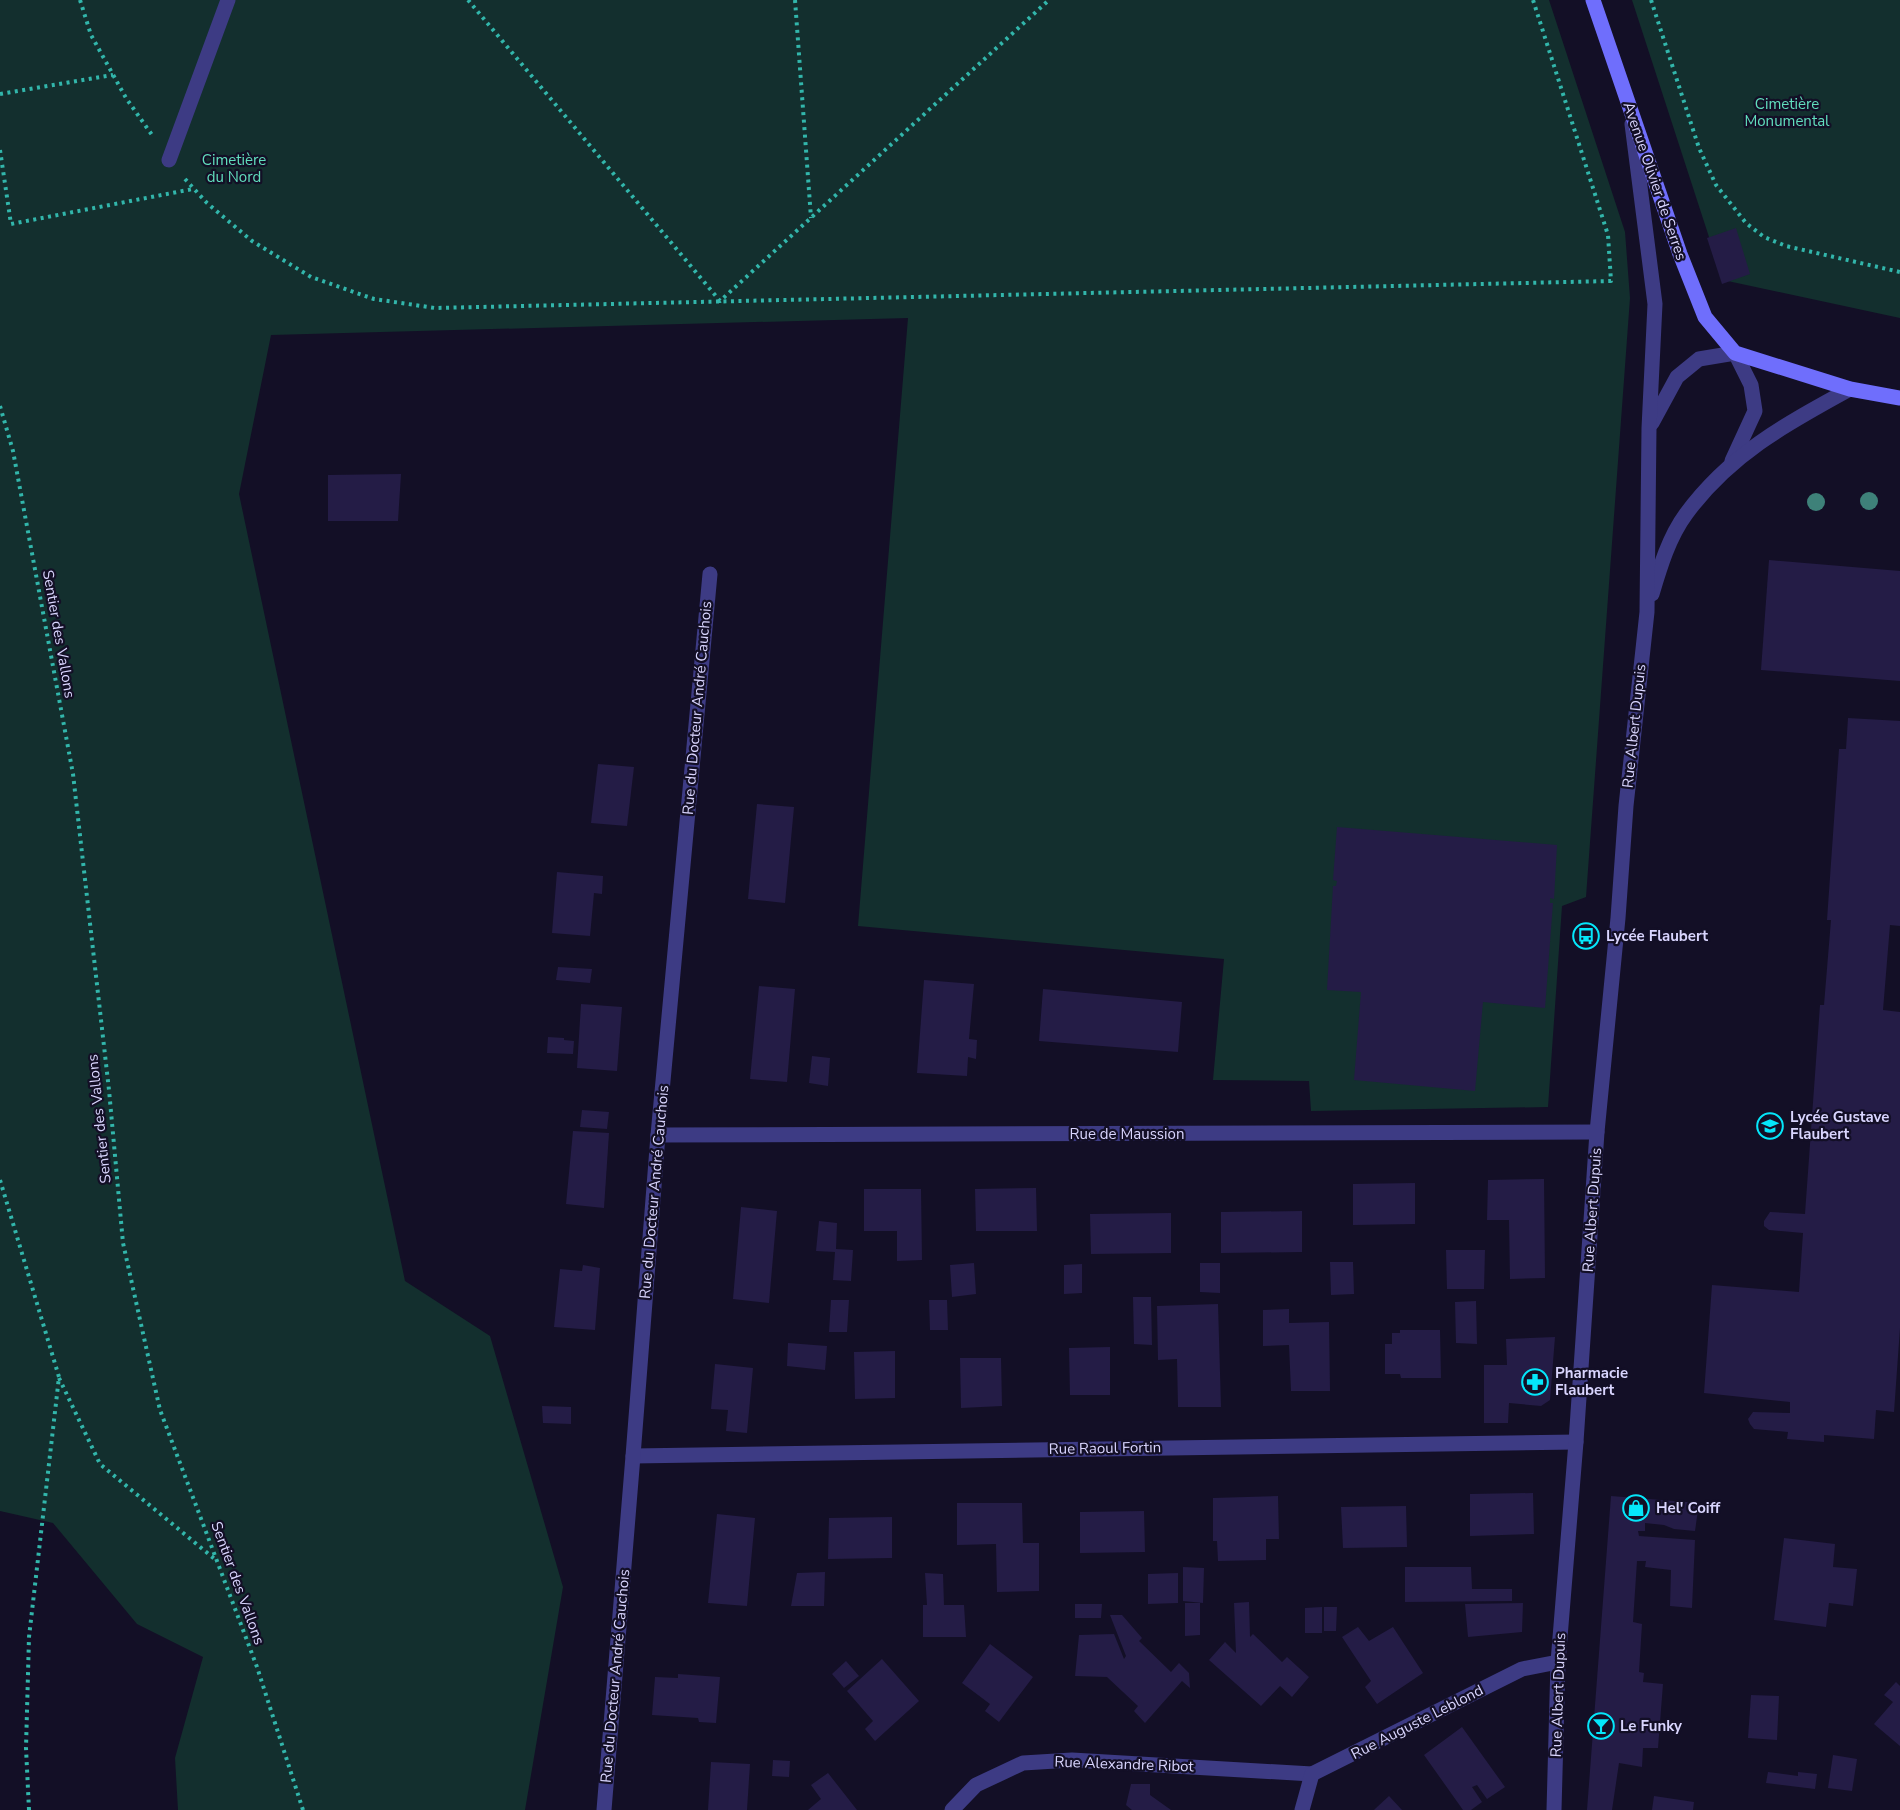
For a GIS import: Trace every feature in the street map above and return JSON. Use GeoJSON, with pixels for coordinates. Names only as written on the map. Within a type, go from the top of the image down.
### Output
{"type":"FeatureCollection","features":[{"type":"Feature","properties":{"kind":"street"},"geometry":{"type":"LineString","coordinates":[[169,160],[228,0]]}},
{"type":"Feature","properties":{"kind":"street","name":"Avenue Olivier de Serres"},"geometry":{"type":"LineString","coordinates":[[1593,0],[1680,254],[1705,317],[1734,353]]}},
{"type":"Feature","properties":{"kind":"street","name":"Rue Albert Dupuis"},"geometry":{"type":"LineString","coordinates":[[1554,1810],[1558,1662],[1576,1442],[1597,1132],[1618,918],[1626,806],[1647,612],[1649,428],[1655,304],[1630,109]]}},
{"type":"Feature","properties":{"kind":"street"},"geometry":{"type":"LineString","coordinates":[[1649,428],[1677,377],[1699,359],[1734,353],[1850,389],[1900,398]]}},
{"type":"Feature","properties":{"kind":"street","name":"Rue Albert Dupuis"},"geometry":{"type":"LineString","coordinates":[[1731,463],[1755,411],[1751,385],[1734,353]]}},
{"type":"Feature","properties":{"kind":"street","name":"Rue Albert Dupuis"},"geometry":{"type":"LineString","coordinates":[[1647,612],[1663,558],[1685,515],[1731,463],[1767,436],[1850,389]]}},
{"type":"Feature","properties":{"kind":"street","name":"Rue du Docteur André Cauchois"},"geometry":{"type":"LineString","coordinates":[[604,1810],[658,1135],[710,574]]}},
{"type":"Feature","properties":{"kind":"street","name":"Rue de Maussion"},"geometry":{"type":"LineString","coordinates":[[658,1135],[1597,1132]]}},
{"type":"Feature","properties":{"kind":"street","name":"Rue Raoul Fortin"},"geometry":{"type":"LineString","coordinates":[[633,1456],[1576,1442]]}},
{"type":"Feature","properties":{"kind":"street","name":"Rue Auguste Leblond"},"geometry":{"type":"LineString","coordinates":[[1312,1774],[1522,1669],[1558,1662]]}},
{"type":"Feature","properties":{"kind":"street","name":"Rue Alexandre Ribot"},"geometry":{"type":"LineString","coordinates":[[952,1810],[976,1785],[1023,1763],[1072,1760],[1312,1774]]}},
{"type":"Feature","properties":{"kind":"street"},"geometry":{"type":"LineString","coordinates":[[1302,1810],[1312,1774]]}},
{"type":"Feature","properties":{"kind":"path"},"geometry":{"type":"LineString","coordinates":[[80,0],[91,35],[126,98],[169,160],[207,203],[252,241],[310,277],[374,299],[435,308],[1611,281],[1608,235],[1533,0]]}},
{"type":"Feature","properties":{"kind":"path"},"geometry":{"type":"LineString","coordinates":[[468,0],[720,301]]}},
{"type":"Feature","properties":{"kind":"path"},"geometry":{"type":"LineString","coordinates":[[795,0],[811,219]]}},
{"type":"Feature","properties":{"kind":"path"},"geometry":{"type":"LineString","coordinates":[[720,301],[1049,0]]}},
{"type":"Feature","properties":{"kind":"path"},"geometry":{"type":"LineString","coordinates":[[1650,0],[1699,148],[1716,185],[1746,223],[1764,237],[1786,246],[1900,272]]}},
{"type":"Feature","properties":{"kind":"path"},"geometry":{"type":"LineString","coordinates":[[0,94],[113,75]]}},
{"type":"Feature","properties":{"kind":"path"},"geometry":{"type":"LineString","coordinates":[[0,150],[10,224],[194,189]]}},
{"type":"Feature","properties":{"kind":"path","name":"Sentier des Vallons"},"geometry":{"type":"LineString","coordinates":[[0,405],[13,451],[73,774],[109,1090],[123,1243],[160,1410],[257,1667],[303,1810]]}},
{"type":"Feature","properties":{"kind":"path"},"geometry":{"type":"LineString","coordinates":[[0,1180],[59,1377],[99,1464],[218,1562]]}},
{"type":"Feature","properties":{"kind":"path"},"geometry":{"type":"LineString","coordinates":[[29,1810],[26,1748],[29,1637],[59,1377]]}},
{"type":"Feature","properties":{"kind":"green space","name":"Cimetière du Nord"},"geometry":{"type":"Polygon","coordinates":[[[0,0],[1549,0],[1625,232],[1630,298],[1586,897],[1562,906],[1548,1107],[1311,1111],[1309,1081],[1213,1080],[1224,959],[858,926],[908,318],[271,335],[239,494],[405,1281],[490,1336],[563,1587],[525,1810],[178,1810],[175,1758],[203,1657],[137,1624],[53,1523],[0,1511],[0,0]]]}},
{"type":"Feature","properties":{"kind":"green space","name":"Cimetière Monumental"},"geometry":{"type":"Polygon","coordinates":[[[1632,0],[1900,0],[1900,318],[1723,280],[1632,0]]]}},
{"type":"Feature","properties":{"kind":"building"},"geometry":{"type":"Polygon","coordinates":[[[1736,228],[1750,274],[1722,284],[1707,238],[1736,228]]]}},
{"type":"Feature","properties":{"kind":"building"},"geometry":{"type":"Polygon","coordinates":[[[401,474],[398,521],[328,521],[328,475],[401,474]]]}},
{"type":"Feature","properties":{"kind":"building"},"geometry":{"type":"Polygon","coordinates":[[[1769,560],[1900,571],[1900,681],[1761,670],[1769,560]]]}},
{"type":"Feature","properties":{"kind":"building"},"geometry":{"type":"Polygon","coordinates":[[[1848,718],[1900,721],[1900,926],[1890,925],[1883,1010],[1900,1012],[1900,1328],[1894,1412],[1876,1410],[1874,1439],[1824,1435],[1824,1442],[1787,1439],[1788,1432],[1754,1429],[1750,1424],[1748,1419],[1753,1412],[1790,1413],[1790,1402],[1704,1393],[1712,1285],[1799,1292],[1803,1233],[1769,1230],[1764,1226],[1764,1221],[1770,1212],[1805,1214],[1820,1005],[1824,1005],[1831,920],[1827,920],[1839,749],[1846,749],[1848,718]]]}},
{"type":"Feature","properties":{"kind":"building"},"geometry":{"type":"Polygon","coordinates":[[[598,764],[634,767],[627,826],[591,823],[598,764]]]}},
{"type":"Feature","properties":{"kind":"building"},"geometry":{"type":"Polygon","coordinates":[[[757,804],[794,807],[785,903],[748,899],[757,804]]]}},
{"type":"Feature","properties":{"kind":"building"},"geometry":{"type":"Polygon","coordinates":[[[1337,827],[1557,845],[1554,899],[1550,898],[1550,903],[1553,903],[1545,1008],[1483,1002],[1475,1091],[1354,1080],[1361,992],[1327,990],[1333,886],[1336,886],[1337,881],[1333,880],[1337,827]]]}},
{"type":"Feature","properties":{"kind":"building"},"geometry":{"type":"Polygon","coordinates":[[[557,872],[603,876],[602,894],[594,893],[590,936],[552,933],[557,872]]]}},
{"type":"Feature","properties":{"kind":"building"},"geometry":{"type":"Polygon","coordinates":[[[558,967],[592,969],[590,983],[556,980],[558,967]]]}},
{"type":"Feature","properties":{"kind":"building"},"geometry":{"type":"Polygon","coordinates":[[[924,980],[974,984],[969,1039],[977,1040],[976,1059],[968,1057],[967,1076],[917,1073],[924,980]]]}},
{"type":"Feature","properties":{"kind":"building"},"geometry":{"type":"Polygon","coordinates":[[[759,986],[795,989],[787,1082],[750,1079],[759,986]]]}},
{"type":"Feature","properties":{"kind":"building"},"geometry":{"type":"Polygon","coordinates":[[[1043,989],[1182,1002],[1178,1052],[1039,1041],[1043,989]]]}},
{"type":"Feature","properties":{"kind":"building"},"geometry":{"type":"Polygon","coordinates":[[[581,1004],[622,1007],[617,1071],[577,1068],[581,1004]]]}},
{"type":"Feature","properties":{"kind":"building"},"geometry":{"type":"Polygon","coordinates":[[[548,1037],[574,1041],[573,1054],[547,1053],[548,1037]]]}},
{"type":"Feature","properties":{"kind":"building"},"geometry":{"type":"Polygon","coordinates":[[[812,1056],[830,1058],[828,1086],[809,1083],[812,1056]]]}},
{"type":"Feature","properties":{"kind":"building"},"geometry":{"type":"Polygon","coordinates":[[[582,1110],[609,1112],[607,1129],[580,1127],[582,1110]]]}},
{"type":"Feature","properties":{"kind":"building"},"geometry":{"type":"Polygon","coordinates":[[[573,1131],[609,1133],[604,1208],[566,1204],[573,1131]]]}},
{"type":"Feature","properties":{"kind":"building"},"geometry":{"type":"Polygon","coordinates":[[[1544,1179],[1545,1278],[1510,1279],[1509,1220],[1487,1220],[1488,1180],[1544,1179]]]}},
{"type":"Feature","properties":{"kind":"building"},"geometry":{"type":"Polygon","coordinates":[[[1415,1183],[1415,1224],[1353,1225],[1353,1184],[1415,1183]]]}},
{"type":"Feature","properties":{"kind":"building"},"geometry":{"type":"Polygon","coordinates":[[[1036,1188],[1037,1231],[976,1231],[975,1189],[1036,1188]]]}},
{"type":"Feature","properties":{"kind":"building"},"geometry":{"type":"Polygon","coordinates":[[[864,1189],[921,1189],[922,1260],[897,1261],[897,1231],[864,1231],[864,1189]]]}},
{"type":"Feature","properties":{"kind":"building"},"geometry":{"type":"Polygon","coordinates":[[[741,1207],[777,1211],[769,1303],[733,1299],[741,1207]]]}},
{"type":"Feature","properties":{"kind":"building"},"geometry":{"type":"Polygon","coordinates":[[[1302,1211],[1302,1252],[1221,1253],[1221,1212],[1302,1211]]]}},
{"type":"Feature","properties":{"kind":"building"},"geometry":{"type":"Polygon","coordinates":[[[1171,1213],[1171,1253],[1091,1254],[1090,1214],[1171,1213]]]}},
{"type":"Feature","properties":{"kind":"building"},"geometry":{"type":"Polygon","coordinates":[[[819,1221],[837,1223],[836,1249],[853,1250],[851,1281],[833,1280],[835,1252],[816,1251],[819,1221]]]}},
{"type":"Feature","properties":{"kind":"building"},"geometry":{"type":"Polygon","coordinates":[[[1446,1250],[1485,1250],[1484,1289],[1447,1289],[1446,1250]]]}},
{"type":"Feature","properties":{"kind":"building"},"geometry":{"type":"Polygon","coordinates":[[[1330,1262],[1353,1262],[1354,1294],[1331,1295],[1330,1262]]]}},
{"type":"Feature","properties":{"kind":"building"},"geometry":{"type":"Polygon","coordinates":[[[974,1263],[976,1294],[952,1297],[950,1265],[974,1263]]]}},
{"type":"Feature","properties":{"kind":"building"},"geometry":{"type":"Polygon","coordinates":[[[1200,1263],[1220,1263],[1220,1293],[1200,1292],[1200,1263]]]}},
{"type":"Feature","properties":{"kind":"building"},"geometry":{"type":"Polygon","coordinates":[[[1082,1264],[1082,1293],[1064,1294],[1064,1265],[1082,1264]]]}},
{"type":"Feature","properties":{"kind":"building"},"geometry":{"type":"Polygon","coordinates":[[[583,1265],[600,1268],[595,1330],[554,1327],[560,1269],[582,1271],[583,1265]]]}},
{"type":"Feature","properties":{"kind":"building"},"geometry":{"type":"Polygon","coordinates":[[[1133,1297],[1151,1297],[1152,1345],[1134,1344],[1133,1297]]]}},
{"type":"Feature","properties":{"kind":"building"},"geometry":{"type":"Polygon","coordinates":[[[831,1300],[849,1300],[847,1332],[829,1332],[831,1300]]]}},
{"type":"Feature","properties":{"kind":"building"},"geometry":{"type":"Polygon","coordinates":[[[929,1300],[947,1300],[948,1330],[930,1330],[929,1300]]]}},
{"type":"Feature","properties":{"kind":"building"},"geometry":{"type":"Polygon","coordinates":[[[1476,1301],[1477,1344],[1456,1343],[1455,1302],[1476,1301]]]}},
{"type":"Feature","properties":{"kind":"building"},"geometry":{"type":"Polygon","coordinates":[[[1218,1304],[1221,1407],[1178,1407],[1177,1359],[1158,1360],[1157,1306],[1218,1304]]]}},
{"type":"Feature","properties":{"kind":"building"},"geometry":{"type":"Polygon","coordinates":[[[1289,1309],[1289,1323],[1329,1322],[1330,1391],[1291,1391],[1289,1345],[1263,1346],[1263,1310],[1289,1309]]]}},
{"type":"Feature","properties":{"kind":"building"},"geometry":{"type":"Polygon","coordinates":[[[1400,1330],[1440,1330],[1441,1378],[1401,1378],[1400,1374],[1385,1374],[1385,1344],[1392,1344],[1392,1333],[1400,1333],[1400,1330]]]}},
{"type":"Feature","properties":{"kind":"building"},"geometry":{"type":"Polygon","coordinates":[[[1555,1337],[1550,1400],[1541,1406],[1509,1403],[1508,1423],[1484,1423],[1484,1365],[1507,1365],[1506,1339],[1555,1337]]]}},
{"type":"Feature","properties":{"kind":"building"},"geometry":{"type":"Polygon","coordinates":[[[788,1343],[827,1346],[825,1370],[787,1366],[788,1343]]]}},
{"type":"Feature","properties":{"kind":"building"},"geometry":{"type":"Polygon","coordinates":[[[1110,1347],[1110,1395],[1070,1395],[1069,1348],[1110,1347]]]}},
{"type":"Feature","properties":{"kind":"building"},"geometry":{"type":"Polygon","coordinates":[[[895,1351],[895,1398],[855,1399],[854,1352],[895,1351]]]}},
{"type":"Feature","properties":{"kind":"building"},"geometry":{"type":"Polygon","coordinates":[[[960,1358],[1001,1358],[1002,1406],[961,1408],[960,1358]]]}},
{"type":"Feature","properties":{"kind":"building"},"geometry":{"type":"Polygon","coordinates":[[[715,1364],[753,1368],[747,1433],[726,1431],[728,1410],[711,1409],[715,1364]]]}},
{"type":"Feature","properties":{"kind":"building"},"geometry":{"type":"Polygon","coordinates":[[[542,1406],[571,1407],[571,1424],[543,1423],[542,1406]]]}},
{"type":"Feature","properties":{"kind":"building"},"geometry":{"type":"Polygon","coordinates":[[[1533,1493],[1534,1534],[1470,1536],[1470,1494],[1533,1493]]]}},
{"type":"Feature","properties":{"kind":"building"},"geometry":{"type":"Polygon","coordinates":[[[1278,1496],[1279,1539],[1266,1539],[1266,1560],[1218,1561],[1217,1541],[1213,1541],[1213,1498],[1278,1496]]]}},
{"type":"Feature","properties":{"kind":"building"},"geometry":{"type":"Polygon","coordinates":[[[1611,1496],[1699,1503],[1695,1531],[1645,1523],[1645,1531],[1638,1531],[1639,1536],[1695,1540],[1692,1608],[1670,1606],[1671,1570],[1645,1567],[1646,1561],[1637,1561],[1633,1622],[1642,1624],[1639,1672],[1644,1673],[1643,1682],[1663,1684],[1658,1748],[1643,1748],[1642,1767],[1619,1763],[1612,1810],[1587,1810],[1611,1496]]]}},
{"type":"Feature","properties":{"kind":"building"},"geometry":{"type":"Polygon","coordinates":[[[957,1503],[1022,1503],[1023,1543],[1039,1543],[1039,1591],[997,1592],[996,1544],[957,1545],[957,1503]]]}},
{"type":"Feature","properties":{"kind":"building"},"geometry":{"type":"Polygon","coordinates":[[[1406,1506],[1407,1547],[1343,1548],[1341,1507],[1406,1506]]]}},
{"type":"Feature","properties":{"kind":"building"},"geometry":{"type":"Polygon","coordinates":[[[1144,1511],[1145,1552],[1080,1553],[1080,1512],[1144,1511]]]}},
{"type":"Feature","properties":{"kind":"building"},"geometry":{"type":"Polygon","coordinates":[[[717,1514],[755,1518],[747,1606],[708,1603],[717,1514]]]}},
{"type":"Feature","properties":{"kind":"building"},"geometry":{"type":"Polygon","coordinates":[[[892,1517],[892,1558],[828,1559],[829,1518],[892,1517]]]}},
{"type":"Feature","properties":{"kind":"building"},"geometry":{"type":"Polygon","coordinates":[[[1784,1538],[1835,1544],[1833,1567],[1857,1569],[1853,1606],[1829,1603],[1826,1627],[1774,1620],[1784,1538]]]}},
{"type":"Feature","properties":{"kind":"building"},"geometry":{"type":"Polygon","coordinates":[[[1183,1567],[1204,1568],[1203,1603],[1183,1601],[1183,1567]]]}},
{"type":"Feature","properties":{"kind":"building"},"geometry":{"type":"Polygon","coordinates":[[[1405,1567],[1471,1567],[1472,1589],[1512,1589],[1512,1601],[1405,1602],[1405,1567]]]}},
{"type":"Feature","properties":{"kind":"building"},"geometry":{"type":"Polygon","coordinates":[[[825,1572],[824,1606],[791,1606],[797,1573],[825,1572]]]}},
{"type":"Feature","properties":{"kind":"building"},"geometry":{"type":"Polygon","coordinates":[[[925,1573],[943,1574],[944,1605],[964,1605],[966,1637],[923,1637],[923,1605],[927,1605],[925,1573]]]}},
{"type":"Feature","properties":{"kind":"building"},"geometry":{"type":"Polygon","coordinates":[[[1178,1573],[1178,1603],[1148,1604],[1148,1574],[1178,1573]]]}},
{"type":"Feature","properties":{"kind":"building"},"geometry":{"type":"Polygon","coordinates":[[[1249,1602],[1250,1637],[1253,1634],[1282,1662],[1287,1657],[1309,1677],[1292,1697],[1280,1686],[1261,1706],[1209,1660],[1225,1642],[1236,1653],[1234,1603],[1249,1602]]]}},
{"type":"Feature","properties":{"kind":"building"},"geometry":{"type":"Polygon","coordinates":[[[1185,1603],[1200,1603],[1200,1635],[1185,1636],[1185,1603]]]}},
{"type":"Feature","properties":{"kind":"building"},"geometry":{"type":"Polygon","coordinates":[[[1523,1603],[1522,1632],[1468,1637],[1465,1604],[1523,1603]]]}},
{"type":"Feature","properties":{"kind":"building"},"geometry":{"type":"Polygon","coordinates":[[[1075,1604],[1102,1604],[1101,1618],[1075,1618],[1075,1604]]]}},
{"type":"Feature","properties":{"kind":"building"},"geometry":{"type":"Polygon","coordinates":[[[1322,1607],[1322,1633],[1305,1633],[1305,1608],[1322,1607]]]}},
{"type":"Feature","properties":{"kind":"building"},"geometry":{"type":"Polygon","coordinates":[[[1324,1607],[1337,1607],[1336,1631],[1324,1631],[1324,1607]]]}},
{"type":"Feature","properties":{"kind":"building"},"geometry":{"type":"Polygon","coordinates":[[[1110,1615],[1122,1615],[1142,1638],[1139,1641],[1171,1672],[1179,1663],[1189,1673],[1190,1688],[1182,1681],[1145,1723],[1134,1711],[1138,1706],[1107,1677],[1075,1676],[1079,1635],[1114,1634],[1124,1659],[1126,1656],[1110,1615]]]}},
{"type":"Feature","properties":{"kind":"building"},"geometry":{"type":"Polygon","coordinates":[[[1358,1627],[1369,1641],[1393,1627],[1423,1673],[1377,1704],[1365,1687],[1371,1681],[1342,1637],[1358,1627]]]}},
{"type":"Feature","properties":{"kind":"building"},"geometry":{"type":"Polygon","coordinates":[[[990,1644],[1033,1677],[999,1722],[985,1711],[990,1704],[962,1683],[990,1644]]]}},
{"type":"Feature","properties":{"kind":"building"},"geometry":{"type":"Polygon","coordinates":[[[882,1659],[919,1701],[875,1741],[865,1729],[873,1721],[847,1691],[882,1659]]]}},
{"type":"Feature","properties":{"kind":"building"},"geometry":{"type":"Polygon","coordinates":[[[846,1661],[859,1676],[844,1688],[832,1674],[846,1661]]]}},
{"type":"Feature","properties":{"kind":"building"},"geometry":{"type":"Polygon","coordinates":[[[678,1674],[720,1677],[716,1723],[699,1722],[698,1718],[652,1715],[655,1677],[678,1678],[678,1674]]]}},
{"type":"Feature","properties":{"kind":"building"},"geometry":{"type":"Polygon","coordinates":[[[1896,1682],[1900,1686],[1900,1746],[1874,1724],[1893,1702],[1884,1695],[1896,1682]]]}},
{"type":"Feature","properties":{"kind":"building"},"geometry":{"type":"Polygon","coordinates":[[[1751,1695],[1779,1696],[1777,1740],[1748,1738],[1751,1695]]]}},
{"type":"Feature","properties":{"kind":"building"},"geometry":{"type":"Polygon","coordinates":[[[1462,1727],[1505,1787],[1487,1799],[1477,1785],[1472,1787],[1482,1802],[1471,1810],[1463,1810],[1424,1755],[1462,1727]]]}},
{"type":"Feature","properties":{"kind":"building"},"geometry":{"type":"Polygon","coordinates":[[[1833,1755],[1857,1759],[1852,1791],[1828,1788],[1833,1755]]]}},
{"type":"Feature","properties":{"kind":"building"},"geometry":{"type":"Polygon","coordinates":[[[773,1760],[790,1761],[789,1777],[772,1776],[773,1760]]]}},
{"type":"Feature","properties":{"kind":"building"},"geometry":{"type":"Polygon","coordinates":[[[711,1762],[750,1764],[747,1810],[708,1810],[711,1762]]]}},
{"type":"Feature","properties":{"kind":"building"},"geometry":{"type":"Polygon","coordinates":[[[1768,1772],[1798,1776],[1798,1772],[1817,1774],[1815,1789],[1766,1783],[1768,1772]]]}},
{"type":"Feature","properties":{"kind":"building"},"geometry":{"type":"Polygon","coordinates":[[[828,1773],[857,1810],[808,1810],[821,1799],[811,1785],[828,1773]]]}},
{"type":"Feature","properties":{"kind":"building"},"geometry":{"type":"Polygon","coordinates":[[[1131,1784],[1150,1784],[1150,1795],[1171,1810],[1132,1810],[1126,1805],[1131,1784]]]}},
{"type":"Feature","properties":{"kind":"building"},"geometry":{"type":"Polygon","coordinates":[[[1389,1796],[1402,1810],[1374,1810],[1376,1808],[1389,1796]]]}},
{"type":"Feature","properties":{"kind":"building"},"geometry":{"type":"Polygon","coordinates":[[[1654,1796],[1694,1802],[1693,1810],[1652,1810],[1654,1796]]]}},
{"type":"Feature","properties":{"kind":"place","name":"Lycée Flaubert"},"geometry":{"type":"Point","coordinates":[1586,936]}},
{"type":"Feature","properties":{"kind":"place","name":"Lycée Gustave Flaubert"},"geometry":{"type":"Point","coordinates":[1770,1126]}},
{"type":"Feature","properties":{"kind":"place","name":"Pharmacie Flaubert"},"geometry":{"type":"Point","coordinates":[1535,1382]}},
{"type":"Feature","properties":{"kind":"place","name":"Hel' Coiff"},"geometry":{"type":"Point","coordinates":[1636,1508]}},
{"type":"Feature","properties":{"kind":"place","name":"Le Funky"},"geometry":{"type":"Point","coordinates":[1601,1726]}}]}
